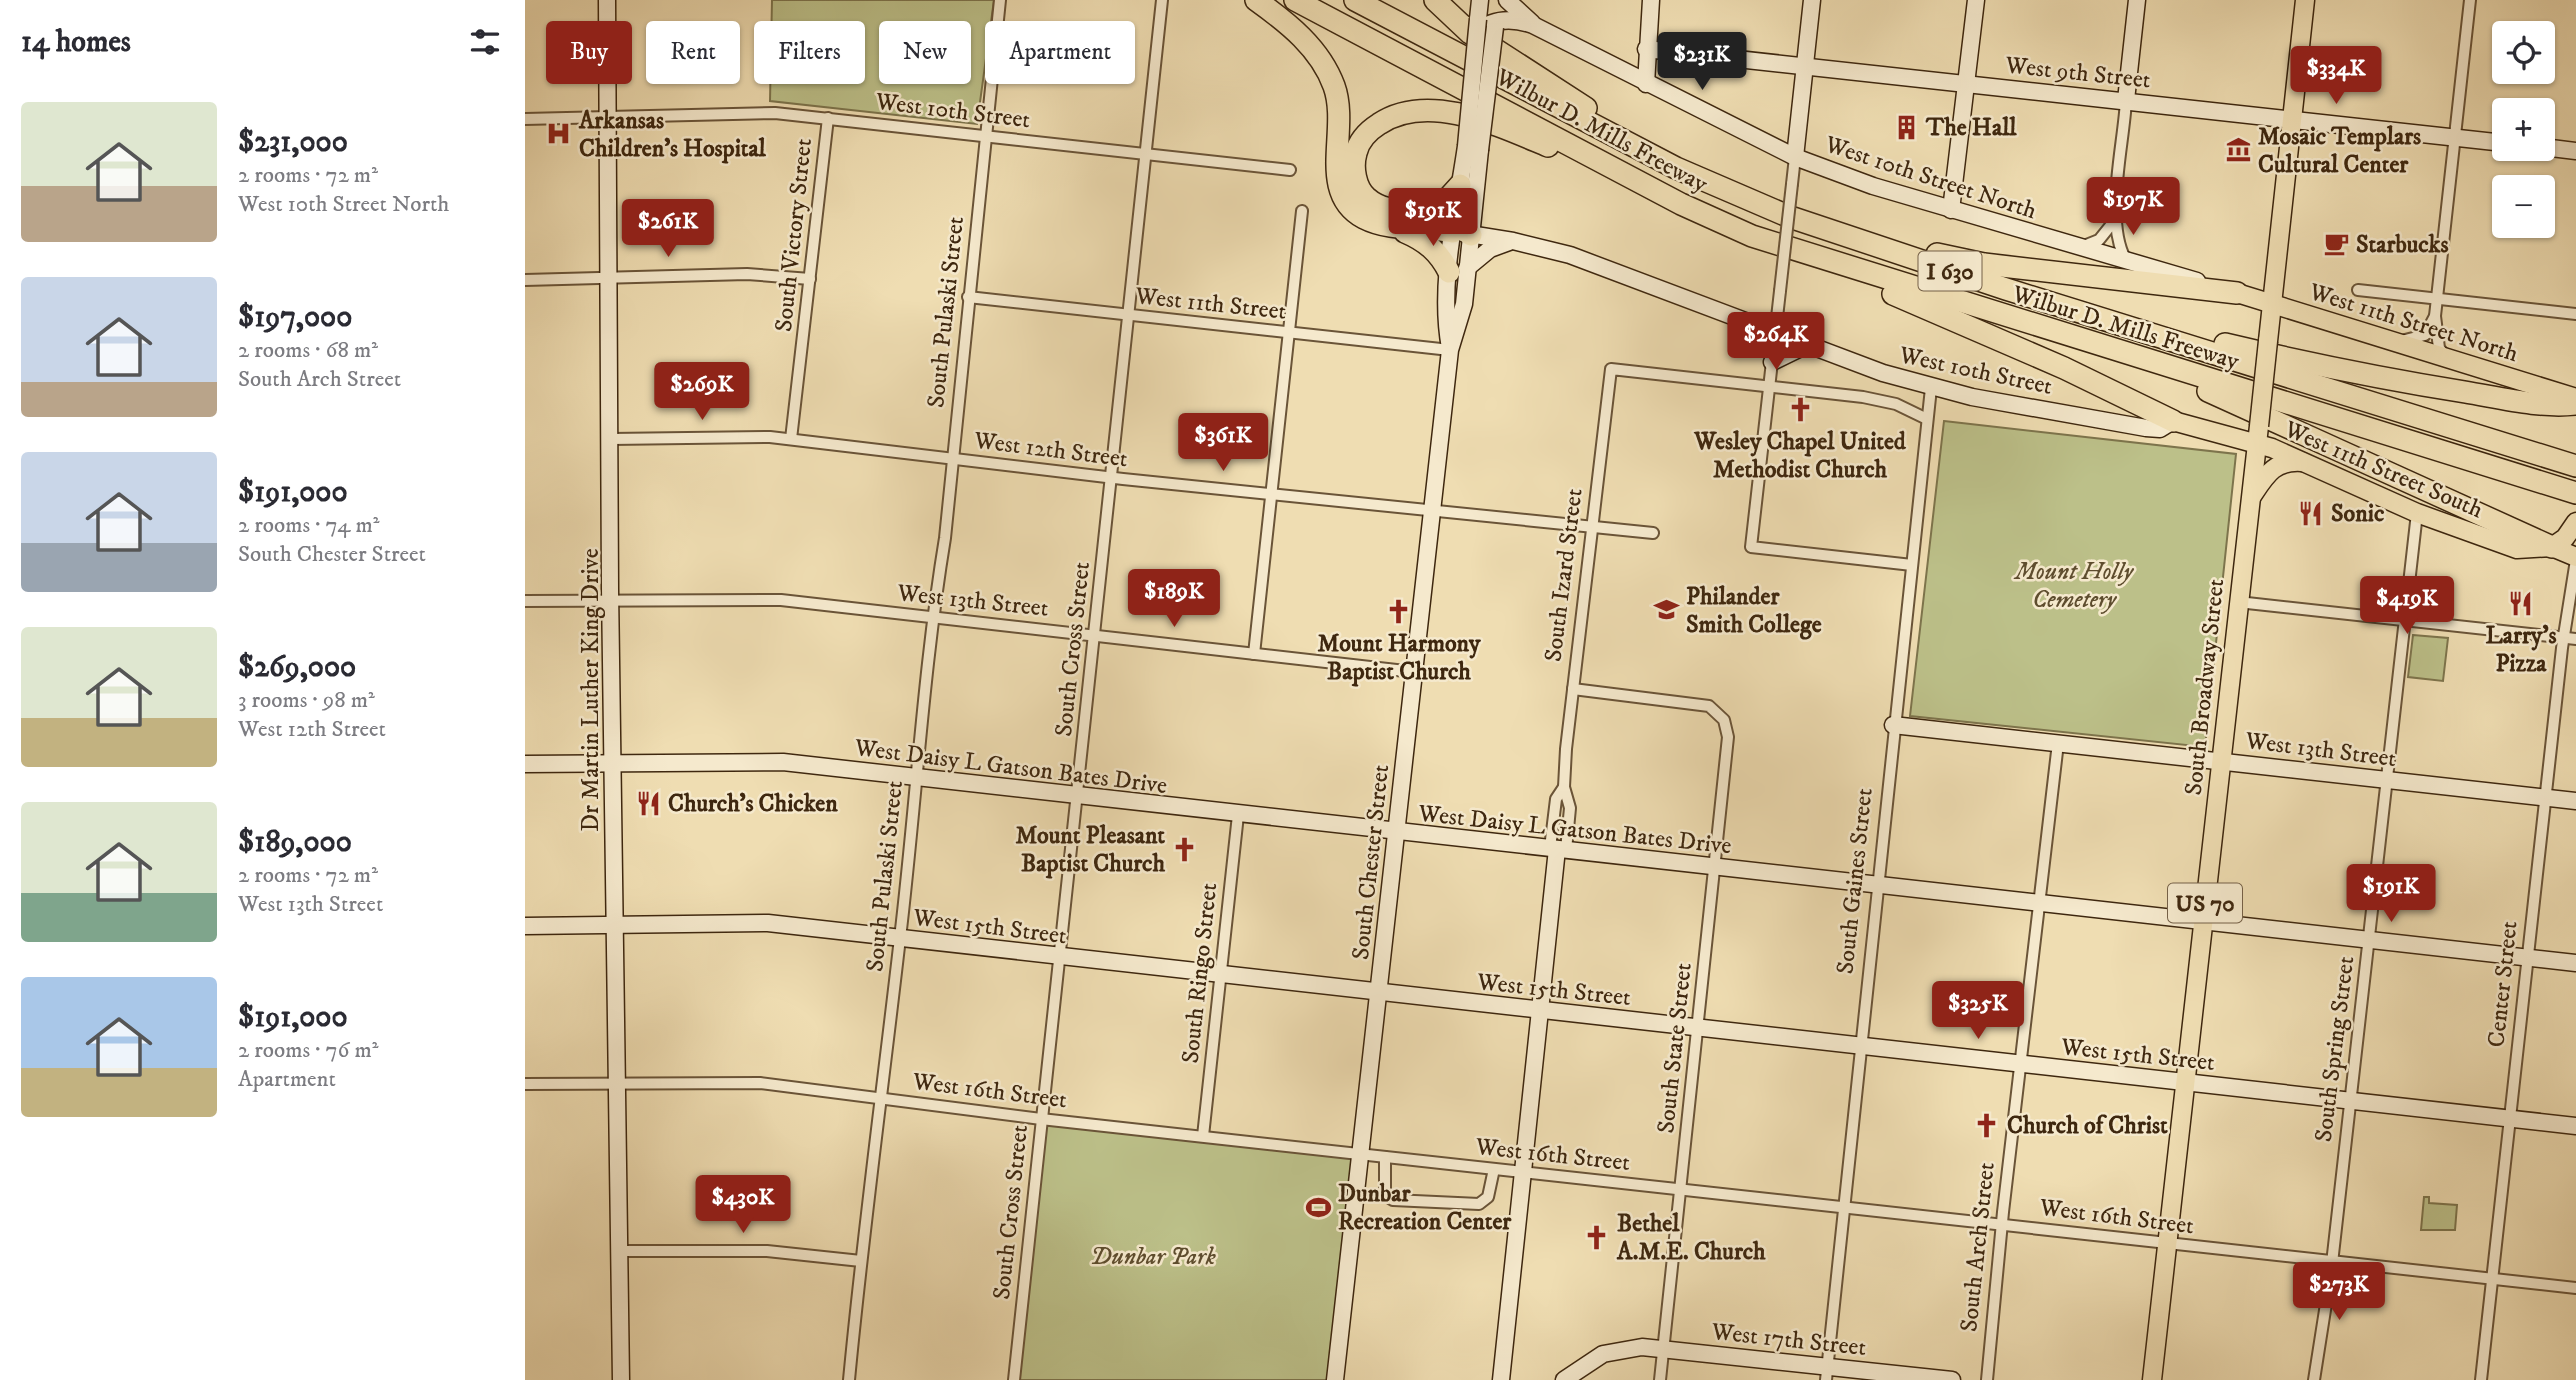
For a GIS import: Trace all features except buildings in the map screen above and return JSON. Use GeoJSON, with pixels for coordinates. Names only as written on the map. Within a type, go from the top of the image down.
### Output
{"type":"FeatureCollection","features":[{"type":"Feature","properties":{"kind":"highway"},"geometry":{"type":"LineString","coordinates":[[1256,0],[1297,32],[1328,72],[1341,113],[1336,174],[1338,187],[1347,205],[1355,213],[1372,222],[1460,230]]}},
{"type":"Feature","properties":{"kind":"highway","name":"Wilbur D. Mills Freeway"},"geometry":{"type":"LineString","coordinates":[[1296,0],[1681,204],[1752,236],[1828,262],[2576,493]]}},
{"type":"Feature","properties":{"kind":"highway","name":"Wilbur D. Mills Freeway"},"geometry":{"type":"LineString","coordinates":[[1355,0],[1676,167],[1835,233],[2069,309],[2576,466]]}},
{"type":"Feature","properties":{"kind":"highway"},"geometry":{"type":"LineString","coordinates":[[1435,0],[1470,33],[1676,167]]}},
{"type":"Feature","properties":{"kind":"highway"},"geometry":{"type":"LineString","coordinates":[[1460,230],[1426,212],[1375,204],[1363,194],[1357,182],[1355,160],[1357,147],[1373,128],[1389,119],[1431,112],[1485,122],[1681,204]]}},
{"type":"Feature","properties":{"kind":"highway"},"geometry":{"type":"LineString","coordinates":[[1426,212],[1440,207],[1460,185]]}},
{"type":"Feature","properties":{"kind":"highway"},"geometry":{"type":"LineString","coordinates":[[1387,225],[1426,242],[1458,270]]}},
{"type":"Feature","properties":{"kind":"highway"},"geometry":{"type":"LineString","coordinates":[[1835,233],[1983,264],[2237,293]]}},
{"type":"Feature","properties":{"kind":"highway"},"geometry":{"type":"LineString","coordinates":[[1828,262],[1943,318],[2053,363],[2172,421]]}},
{"type":"Feature","properties":{"kind":"highway"},"geometry":{"type":"LineString","coordinates":[[2069,309],[2337,370],[2523,401],[2576,404]]}},
{"type":"Feature","properties":{"kind":"highway"},"geometry":{"type":"LineString","coordinates":[[2153,363],[2238,406],[2552,547]]}},
{"type":"Feature","properties":{"kind":"main road","name":"Dr Martin Luther King Drive"},"geometry":{"type":"LineString","coordinates":[[607,0],[612,761],[621,1380]]}},
{"type":"Feature","properties":{"kind":"main road","name":"South Chester Street"},"geometry":{"type":"LineString","coordinates":[[1460,230],[1473,148],[1486,25],[1480,0]]}},
{"type":"Feature","properties":{"kind":"main road","name":"South Chester Street"},"geometry":{"type":"LineString","coordinates":[[1486,25],[1498,0]]}},
{"type":"Feature","properties":{"kind":"main road"},"geometry":{"type":"LineString","coordinates":[[1507,0],[1533,25]]}},
{"type":"Feature","properties":{"kind":"main road"},"geometry":{"type":"LineString","coordinates":[[1646,84],[1651,0]]}},
{"type":"Feature","properties":{"kind":"main road"},"geometry":{"type":"LineString","coordinates":[[1795,157],[1812,0]]}},
{"type":"Feature","properties":{"kind":"main road"},"geometry":{"type":"LineString","coordinates":[[1951,210],[1976,0]]}},
{"type":"Feature","properties":{"kind":"main road"},"geometry":{"type":"LineString","coordinates":[[2126,100],[2137,0]]}},
{"type":"Feature","properties":{"kind":"main road","name":"South Broadway Street"},"geometry":{"type":"LineString","coordinates":[[2152,1380],[2305,0]]}},
{"type":"Feature","properties":{"kind":"main road"},"geometry":{"type":"LineString","coordinates":[[1486,25],[1521,21],[1533,25],[1623,73],[1637,63],[1646,49]]}},
{"type":"Feature","properties":{"kind":"main road","name":"West 9th Street"},"geometry":{"type":"LineString","coordinates":[[1646,49],[2492,142]]}},
{"type":"Feature","properties":{"kind":"main road","name":"West 10th Street North"},"geometry":{"type":"LineString","coordinates":[[1623,73],[1764,144],[1873,186],[2237,293]]}},
{"type":"Feature","properties":{"kind":"main road"},"geometry":{"type":"LineString","coordinates":[[1764,144],[1781,140],[1798,130]]}},
{"type":"Feature","properties":{"kind":"main road","name":"South Chester Street"},"geometry":{"type":"LineString","coordinates":[[1335,1380],[1450,350],[1446,328],[1458,270],[1460,185],[1473,148]]}},
{"type":"Feature","properties":{"kind":"main road"},"geometry":{"type":"LineString","coordinates":[[2555,148],[2576,151]]}},
{"type":"Feature","properties":{"kind":"main road","name":"West 10th Street"},"geometry":{"type":"LineString","coordinates":[[1460,230],[1570,255],[1807,345],[1931,388],[2146,428],[2160,429],[2172,421]]}},
{"type":"Feature","properties":{"kind":"main road"},"geometry":{"type":"LineString","coordinates":[[1458,270],[1490,249],[1513,241]]}},
{"type":"Feature","properties":{"kind":"main road","name":"West 11th Street North"},"geometry":{"type":"LineString","coordinates":[[2237,293],[2576,398]]}},
{"type":"Feature","properties":{"kind":"main road"},"geometry":{"type":"LineString","coordinates":[[1772,362],[1807,345]]}},
{"type":"Feature","properties":{"kind":"main road","name":"West 11th Street South"},"geometry":{"type":"LineString","coordinates":[[2172,421],[2212,434],[2258,434],[2308,463],[2417,513],[2517,549],[2552,547],[2576,559]]}},
{"type":"Feature","properties":{"kind":"main road"},"geometry":{"type":"LineString","coordinates":[[2250,499],[2276,466],[2289,461],[2308,463]]}},
{"type":"Feature","properties":{"kind":"main road"},"geometry":{"type":"LineString","coordinates":[[2552,547],[2565,538],[2576,522]]}},
{"type":"Feature","properties":{"kind":"main road","name":"West 13th Street"},"geometry":{"type":"LineString","coordinates":[[1893,725],[2576,801]]}},
{"type":"Feature","properties":{"kind":"main road","name":"West Daisy L Gatson Bates Drive"},"geometry":{"type":"LineString","coordinates":[[525,764],[765,761],[2576,963]]}},
{"type":"Feature","properties":{"kind":"main road","name":"South Izard Street"},"geometry":{"type":"LineString","coordinates":[[1501,1380],[1538,1010],[1558,849]]}},
{"type":"Feature","properties":{"kind":"main road","name":"West 15th Street"},"geometry":{"type":"LineString","coordinates":[[525,926],[768,923],[1220,976],[2576,1126]]}},
{"type":"Feature","properties":{"kind":"main road","name":"West 17th Street"},"geometry":{"type":"LineString","coordinates":[[1564,1380],[1603,1354],[1623,1349],[1664,1348],[1827,1373],[1952,1380]]}},
{"type":"Feature","properties":{"kind":"street","name":"South Pulaski Street"},"geometry":{"type":"LineString","coordinates":[[849,1380],[879,1096],[900,938],[932,618],[945,538],[951,458],[1000,0]]}},
{"type":"Feature","properties":{"kind":"street"},"geometry":{"type":"LineString","coordinates":[[2383,338],[2417,339],[2427,333],[2435,316],[2470,0]]}},
{"type":"Feature","properties":{"kind":"street","name":"South Cross Street"},"geometry":{"type":"LineString","coordinates":[[1014,1380],[1163,2]]}},
{"type":"Feature","properties":{"kind":"street"},"geometry":{"type":"LineString","coordinates":[[2126,100],[2115,220],[2119,247],[2127,262]]}},
{"type":"Feature","properties":{"kind":"street","name":"West 10th Street"},"geometry":{"type":"LineString","coordinates":[[525,119],[756,113],[828,118],[1290,170]]}},
{"type":"Feature","properties":{"kind":"street","name":"South Victory Street"},"geometry":{"type":"LineString","coordinates":[[792,439],[828,118]]}},
{"type":"Feature","properties":{"kind":"street"},"geometry":{"type":"LineString","coordinates":[[1795,157],[1751,547],[1912,565]]}},
{"type":"Feature","properties":{"kind":"street"},"geometry":{"type":"LineString","coordinates":[[1254,654],[1303,211]]}},
{"type":"Feature","properties":{"kind":"street"},"geometry":{"type":"LineString","coordinates":[[2074,247],[2099,240],[2115,220]]}},
{"type":"Feature","properties":{"kind":"street"},"geometry":{"type":"LineString","coordinates":[[525,280],[747,274],[810,279]]}},
{"type":"Feature","properties":{"kind":"street"},"geometry":{"type":"LineString","coordinates":[[2358,290],[2576,314]]}},
{"type":"Feature","properties":{"kind":"street","name":"West 11th Street"},"geometry":{"type":"LineString","coordinates":[[968,297],[1450,350]]}},
{"type":"Feature","properties":{"kind":"street"},"geometry":{"type":"LineString","coordinates":[[2435,316],[2439,348],[2448,358]]}},
{"type":"Feature","properties":{"kind":"street","name":"South Izard Street"},"geometry":{"type":"LineString","coordinates":[[1558,849],[1570,808],[1564,787],[1573,689],[1611,369],[1769,387]]}},
{"type":"Feature","properties":{"kind":"street"},"geometry":{"type":"LineString","coordinates":[[1769,387],[1880,400],[1927,419]]}},
{"type":"Feature","properties":{"kind":"street","name":"South Gaines Street"},"geometry":{"type":"LineString","coordinates":[[1827,1373],[1876,885],[1931,388]]}},
{"type":"Feature","properties":{"kind":"street","name":"West 12th Street"},"geometry":{"type":"LineString","coordinates":[[611,439],[755,436],[792,439],[1111,477],[1653,533]]}},
{"type":"Feature","properties":{"kind":"street","name":"South Spring Street"},"geometry":{"type":"LineString","coordinates":[[2314,1380],[2332,1261],[2417,513]]}},
{"type":"Feature","properties":{"kind":"street","name":"Center Street"},"geometry":{"type":"LineString","coordinates":[[2481,1380],[2568,594],[2576,559]]}},
{"type":"Feature","properties":{"kind":"street"},"geometry":{"type":"LineString","coordinates":[[2568,594],[2576,583]]}},
{"type":"Feature","properties":{"kind":"street","name":"West 13th Street"},"geometry":{"type":"LineString","coordinates":[[525,601],[771,600],[1414,672]]}},
{"type":"Feature","properties":{"kind":"street"},"geometry":{"type":"LineString","coordinates":[[2238,602],[2576,639]]}},
{"type":"Feature","properties":{"kind":"street","name":"South State Street"},"geometry":{"type":"LineString","coordinates":[[1573,689],[1703,705],[1715,710],[1724,720],[1728,745],[1660,1380]]}},
{"type":"Feature","properties":{"kind":"street","name":"South Arch Street"},"geometry":{"type":"LineString","coordinates":[[1987,1380],[2002,1224],[2058,743]]}},
{"type":"Feature","properties":{"kind":"street","name":"South Ringo Street"},"geometry":{"type":"LineString","coordinates":[[1203,1136],[1238,815]]}},
{"type":"Feature","properties":{"kind":"street","name":"West 16th Street"},"geometry":{"type":"LineString","coordinates":[[525,1084],[761,1083],[879,1096],[1041,1119],[2576,1288]]}},
{"type":"Feature","properties":{"kind":"street"},"geometry":{"type":"LineString","coordinates":[[1385,1157],[1385,1195],[1393,1200],[1479,1204],[1488,1197],[1494,1168]]}},
{"type":"Feature","properties":{"kind":"street"},"geometry":{"type":"LineString","coordinates":[[618,1251],[767,1251],[861,1261]]}},
{"type":"Feature","properties":{"kind":"green space"},"geometry":{"type":"Polygon","coordinates":[[[772,0],[994,0],[991,21],[985,21],[985,66],[977,124],[770,101],[770,84],[865,84],[865,21],[772,21],[772,0]]]}},
{"type":"Feature","properties":{"kind":"green space","name":"Mount Holly Cemetery"},"geometry":{"type":"Polygon","coordinates":[[[1944,421],[2236,454],[2205,747],[1910,716],[1944,421]]]}},
{"type":"Feature","properties":{"kind":"green space"},"geometry":{"type":"Polygon","coordinates":[[[2413,635],[2448,638],[2443,681],[2408,677],[2413,635]]]}},
{"type":"Feature","properties":{"kind":"green space","name":"Dunbar Park"},"geometry":{"type":"Polygon","coordinates":[[[1041,1119],[1361,1153],[1336,1380],[1014,1380],[1041,1119]]]}},
{"type":"Feature","properties":{"kind":"green space"},"geometry":{"type":"Polygon","coordinates":[[[2424,1197],[2429,1197],[2429,1203],[2457,1205],[2455,1230],[2421,1230],[2424,1197]]]}},
{"type":"Feature","properties":{"kind":"place","name":"The Hall"},"geometry":{"type":"Point","coordinates":[1906,127]}},
{"type":"Feature","properties":{"kind":"place","name":"Arkansas Children's Hospital"},"geometry":{"type":"Point","coordinates":[559,134]}},
{"type":"Feature","properties":{"kind":"place","name":"Mosaic Templars Cultural Center"},"geometry":{"type":"Point","coordinates":[2238,150]}},
{"type":"Feature","properties":{"kind":"place","name":"Starbucks"},"geometry":{"type":"Point","coordinates":[2336,244]}},
{"type":"Feature","properties":{"kind":"place","name":"Wesley Chapel United Methodist Church"},"geometry":{"type":"Point","coordinates":[1800,410]}},
{"type":"Feature","properties":{"kind":"place","name":"Sonic"},"geometry":{"type":"Point","coordinates":[2311,513]}},
{"type":"Feature","properties":{"kind":"place","name":"Larry's Pizza"},"geometry":{"type":"Point","coordinates":[2521,604]}},
{"type":"Feature","properties":{"kind":"place","name":"Philander Smith College"},"geometry":{"type":"Point","coordinates":[1666,610]}},
{"type":"Feature","properties":{"kind":"place","name":"Mount Harmony Baptist Church"},"geometry":{"type":"Point","coordinates":[1399,612]}},
{"type":"Feature","properties":{"kind":"place","name":"Church's Chicken"},"geometry":{"type":"Point","coordinates":[648,803]}},
{"type":"Feature","properties":{"kind":"place","name":"Mount Pleasant Baptist Church"},"geometry":{"type":"Point","coordinates":[1185,849]}},
{"type":"Feature","properties":{"kind":"place","name":"Church of Christ"},"geometry":{"type":"Point","coordinates":[1987,1125]}},
{"type":"Feature","properties":{"kind":"place","name":"Dunbar Recreation Center"},"geometry":{"type":"Point","coordinates":[1318,1207]}},
{"type":"Feature","properties":{"kind":"place","name":"Bethel A.M.E. Church"},"geometry":{"type":"Point","coordinates":[1597,1237]}}]}
